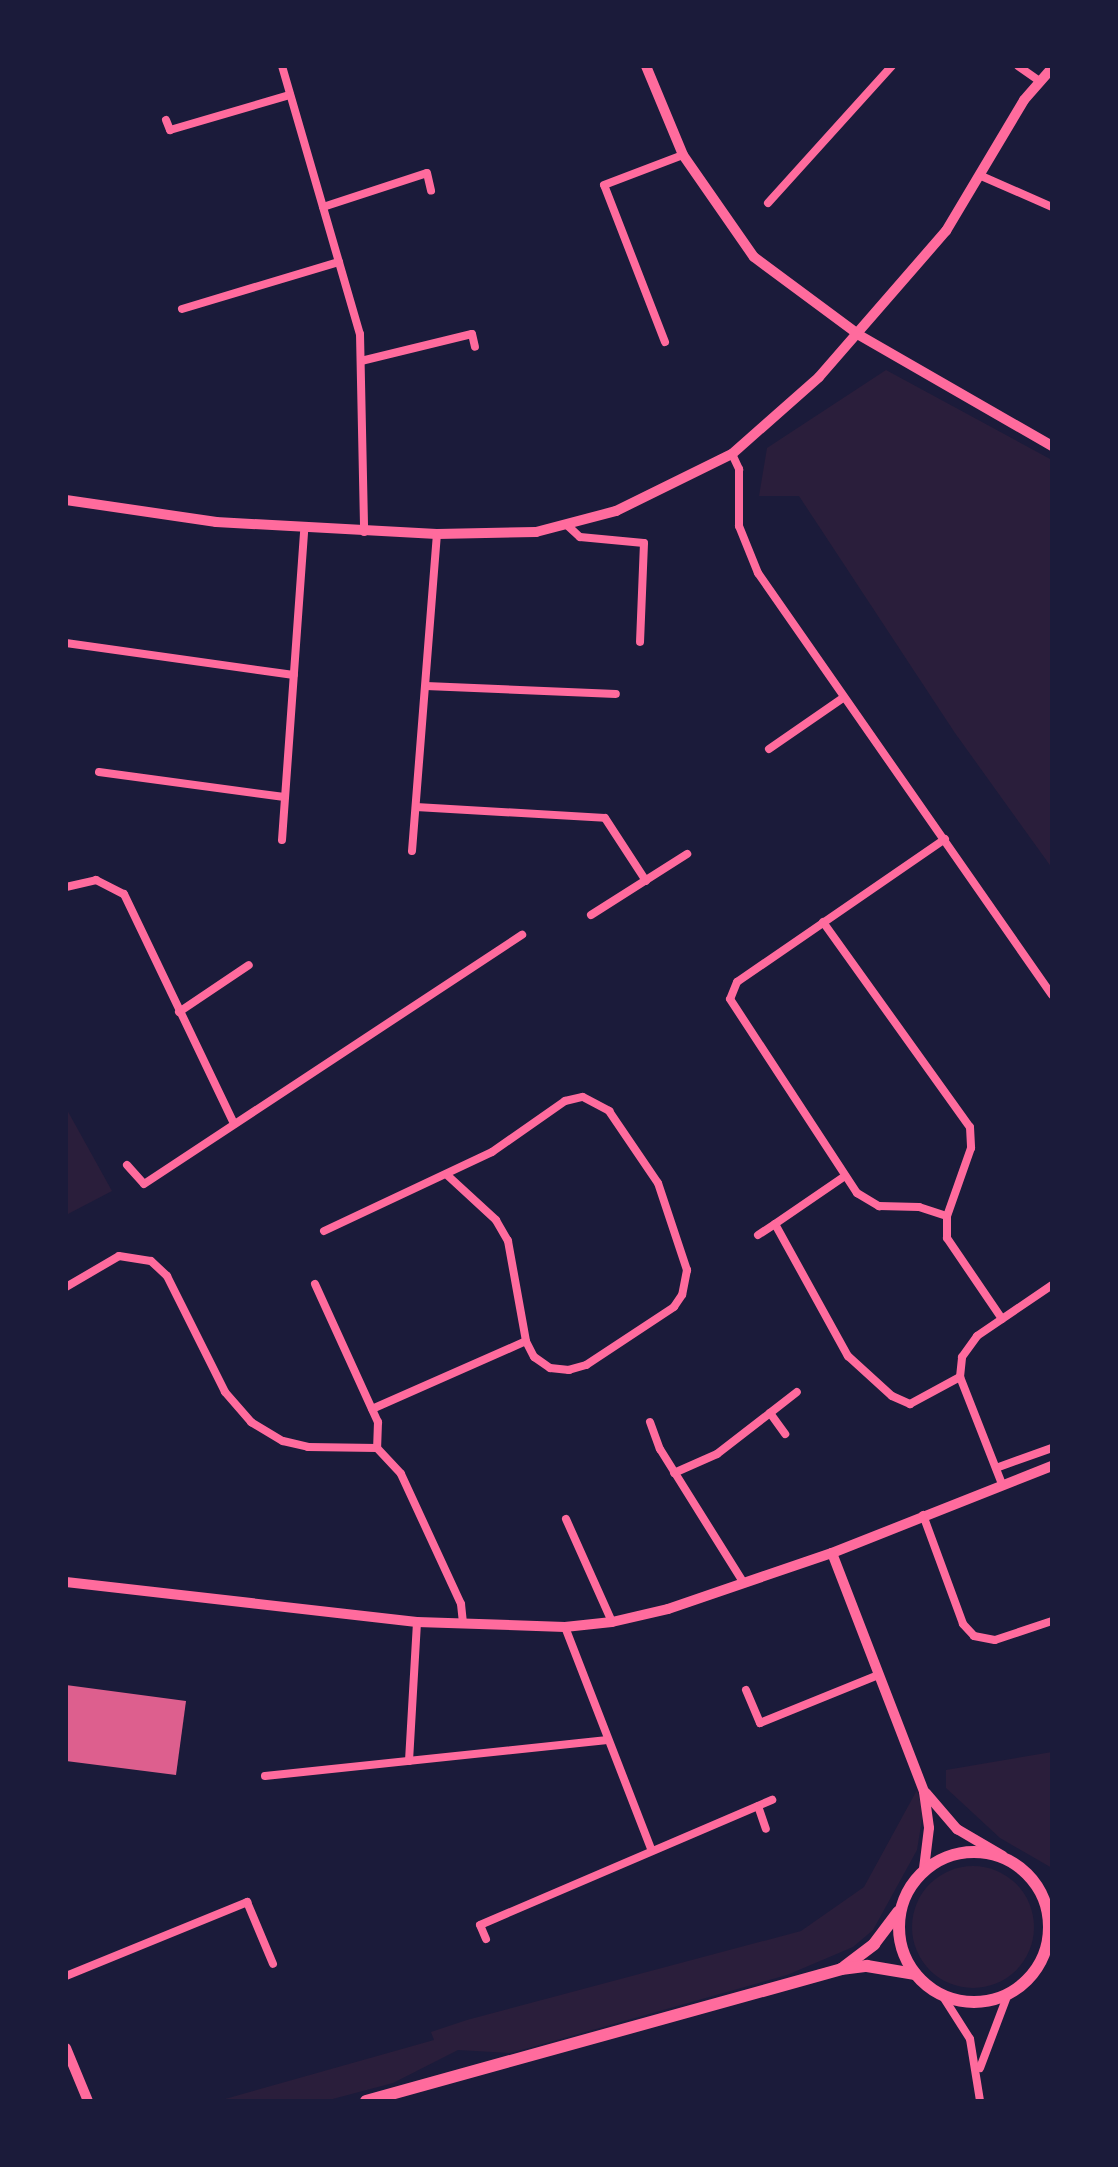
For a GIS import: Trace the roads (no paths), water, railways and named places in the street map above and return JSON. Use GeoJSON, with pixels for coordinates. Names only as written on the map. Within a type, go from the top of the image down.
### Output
{"type":"FeatureCollection","features":[{"type":"Feature","properties":{"kind":"main road"},"geometry":{"type":"LineString","coordinates":[[841,1969],[874,1944],[924,1869],[962,1852],[1003,1856],[1035,1882],[1052,1890]]}},
{"type":"Feature","properties":{"kind":"main road"},"geometry":{"type":"LineString","coordinates":[[366,2101],[841,1969],[867,1966],[915,1974],[942,1995],[987,2001],[1008,1994],[1025,1983],[1049,1948],[1046,1903],[1035,1882]]}},
{"type":"Feature","properties":{"kind":"main road"},"geometry":{"type":"LineString","coordinates":[[900,1908],[901,1942],[915,1974]]}},
{"type":"Feature","properties":{"kind":"street"},"geometry":{"type":"LineString","coordinates":[[282,66],[360,334],[364,532]]}},
{"type":"Feature","properties":{"kind":"street"},"geometry":{"type":"LineString","coordinates":[[646,66],[683,155],[754,257],[859,335],[1052,446]]}},
{"type":"Feature","properties":{"kind":"street"},"geometry":{"type":"LineString","coordinates":[[768,203],[892,66]]}},
{"type":"Feature","properties":{"kind":"street"},"geometry":{"type":"LineString","coordinates":[[1018,66],[1038,80]]}},
{"type":"Feature","properties":{"kind":"street"},"geometry":{"type":"LineString","coordinates":[[66,500],[304,530],[437,534],[568,526],[616,511],[732,454],[779,417],[859,335],[946,231],[1038,80],[1052,68]]}},
{"type":"Feature","properties":{"kind":"street"},"geometry":{"type":"LineString","coordinates":[[166,120],[170,130],[290,95]]}},
{"type":"Feature","properties":{"kind":"street"},"geometry":{"type":"LineString","coordinates":[[665,342],[604,185],[683,155]]}},
{"type":"Feature","properties":{"kind":"street"},"geometry":{"type":"LineString","coordinates":[[323,207],[427,173],[431,191]]}},
{"type":"Feature","properties":{"kind":"street"},"geometry":{"type":"LineString","coordinates":[[979,175],[1052,207]]}},
{"type":"Feature","properties":{"kind":"street"},"geometry":{"type":"LineString","coordinates":[[182,309],[339,262]]}},
{"type":"Feature","properties":{"kind":"street"},"geometry":{"type":"LineString","coordinates":[[361,361],[472,334],[475,347]]}},
{"type":"Feature","properties":{"kind":"street"},"geometry":{"type":"LineString","coordinates":[[732,454],[739,469],[739,526],[749,557],[843,698],[1052,995]]}},
{"type":"Feature","properties":{"kind":"street"},"geometry":{"type":"LineString","coordinates":[[568,526],[580,537],[644,543],[640,642]]}},
{"type":"Feature","properties":{"kind":"street"},"geometry":{"type":"LineString","coordinates":[[282,840],[304,530]]}},
{"type":"Feature","properties":{"kind":"street"},"geometry":{"type":"LineString","coordinates":[[412,851],[437,534]]}},
{"type":"Feature","properties":{"kind":"street"},"geometry":{"type":"LineString","coordinates":[[66,643],[294,675]]}},
{"type":"Feature","properties":{"kind":"street"},"geometry":{"type":"LineString","coordinates":[[426,686],[616,694]]}},
{"type":"Feature","properties":{"kind":"street"},"geometry":{"type":"LineString","coordinates":[[769,749],[843,698]]}},
{"type":"Feature","properties":{"kind":"street"},"geometry":{"type":"LineString","coordinates":[[99,772],[284,797]]}},
{"type":"Feature","properties":{"kind":"street"},"geometry":{"type":"LineString","coordinates":[[416,807],[605,818],[646,881]]}},
{"type":"Feature","properties":{"kind":"street"},"geometry":{"type":"LineString","coordinates":[[945,839],[737,982],[730,999],[845,1176],[866,1203],[947,1216]]}},
{"type":"Feature","properties":{"kind":"street"},"geometry":{"type":"LineString","coordinates":[[591,915],[687,854]]}},
{"type":"Feature","properties":{"kind":"street"},"geometry":{"type":"LineString","coordinates":[[66,887],[96,880],[124,894],[234,1124]]}},
{"type":"Feature","properties":{"kind":"street"},"geometry":{"type":"LineString","coordinates":[[823,922],[970,1127],[971,1148],[947,1216],[947,1238],[1002,1319]]}},
{"type":"Feature","properties":{"kind":"street"},"geometry":{"type":"LineString","coordinates":[[127,1165],[144,1184],[522,935]]}},
{"type":"Feature","properties":{"kind":"street"},"geometry":{"type":"LineString","coordinates":[[179,1012],[249,965]]}},
{"type":"Feature","properties":{"kind":"street"},"geometry":{"type":"LineString","coordinates":[[324,1231],[492,1152],[565,1101],[583,1097],[609,1111],[658,1183],[687,1270],[682,1295],[674,1307],[586,1365],[569,1370],[550,1368],[534,1357],[526,1341],[508,1241],[496,1220],[447,1175]]}},
{"type":"Feature","properties":{"kind":"street"},"geometry":{"type":"LineString","coordinates":[[758,1235],[845,1176]]}},
{"type":"Feature","properties":{"kind":"street"},"geometry":{"type":"LineString","coordinates":[[775,1224],[848,1356],[866,1376],[910,1404],[960,1377]]}},
{"type":"Feature","properties":{"kind":"street"},"geometry":{"type":"LineString","coordinates":[[66,1287],[119,1256],[151,1261],[167,1276],[225,1392],[251,1422],[296,1444],[377,1448],[401,1474],[461,1604],[463,1624]]}},
{"type":"Feature","properties":{"kind":"street"},"geometry":{"type":"LineString","coordinates":[[315,1284],[378,1422],[377,1448]]}},
{"type":"Feature","properties":{"kind":"street"},"geometry":{"type":"LineString","coordinates":[[1002,1484],[960,1377],[965,1347],[1052,1285]]}},
{"type":"Feature","properties":{"kind":"street"},"geometry":{"type":"LineString","coordinates":[[372,1409],[526,1341]]}},
{"type":"Feature","properties":{"kind":"street"},"geometry":{"type":"LineString","coordinates":[[674,1473],[717,1454],[797,1392]]}},
{"type":"Feature","properties":{"kind":"street"},"geometry":{"type":"LineString","coordinates":[[770,1413],[785,1434]]}},
{"type":"Feature","properties":{"kind":"street"},"geometry":{"type":"LineString","coordinates":[[650,1422],[674,1473],[743,1582]]}},
{"type":"Feature","properties":{"kind":"street"},"geometry":{"type":"LineString","coordinates":[[996,1468],[1052,1448]]}},
{"type":"Feature","properties":{"kind":"street"},"geometry":{"type":"LineString","coordinates":[[66,1582],[417,1622],[565,1627],[612,1622],[832,1553],[1052,1466]]}},
{"type":"Feature","properties":{"kind":"street"},"geometry":{"type":"LineString","coordinates":[[923,1515],[963,1624],[974,1636],[995,1640],[1052,1621]]}},
{"type":"Feature","properties":{"kind":"street"},"geometry":{"type":"LineString","coordinates":[[566,1519],[612,1622]]}},
{"type":"Feature","properties":{"kind":"street"},"geometry":{"type":"LineString","coordinates":[[832,1553],[924,1792],[929,1828],[924,1869]]}},
{"type":"Feature","properties":{"kind":"street"},"geometry":{"type":"LineString","coordinates":[[409,1761],[417,1622]]}},
{"type":"Feature","properties":{"kind":"street"},"geometry":{"type":"LineString","coordinates":[[565,1627],[605,1740],[651,1849]]}},
{"type":"Feature","properties":{"kind":"street"},"geometry":{"type":"LineString","coordinates":[[746,1690],[760,1723],[878,1675]]}},
{"type":"Feature","properties":{"kind":"street"},"geometry":{"type":"LineString","coordinates":[[265,1776],[605,1740]]}},
{"type":"Feature","properties":{"kind":"street"},"geometry":{"type":"LineString","coordinates":[[924,1792],[957,1829],[1003,1856]]}},
{"type":"Feature","properties":{"kind":"street"},"geometry":{"type":"LineString","coordinates":[[486,1939],[480,1925],[651,1849],[772,1800]]}},
{"type":"Feature","properties":{"kind":"street"},"geometry":{"type":"LineString","coordinates":[[758,1806],[766,1829]]}},
{"type":"Feature","properties":{"kind":"street"},"geometry":{"type":"LineString","coordinates":[[66,1976],[247,1902],[273,1964]]}},
{"type":"Feature","properties":{"kind":"street"},"geometry":{"type":"LineString","coordinates":[[979,2071],[1008,1994]]}},
{"type":"Feature","properties":{"kind":"street"},"geometry":{"type":"LineString","coordinates":[[942,1995],[963,2022],[979,2071],[980,2101]]}},
{"type":"Feature","properties":{"kind":"street"},"geometry":{"type":"LineString","coordinates":[[66,2048],[88,2101]]}}]}
